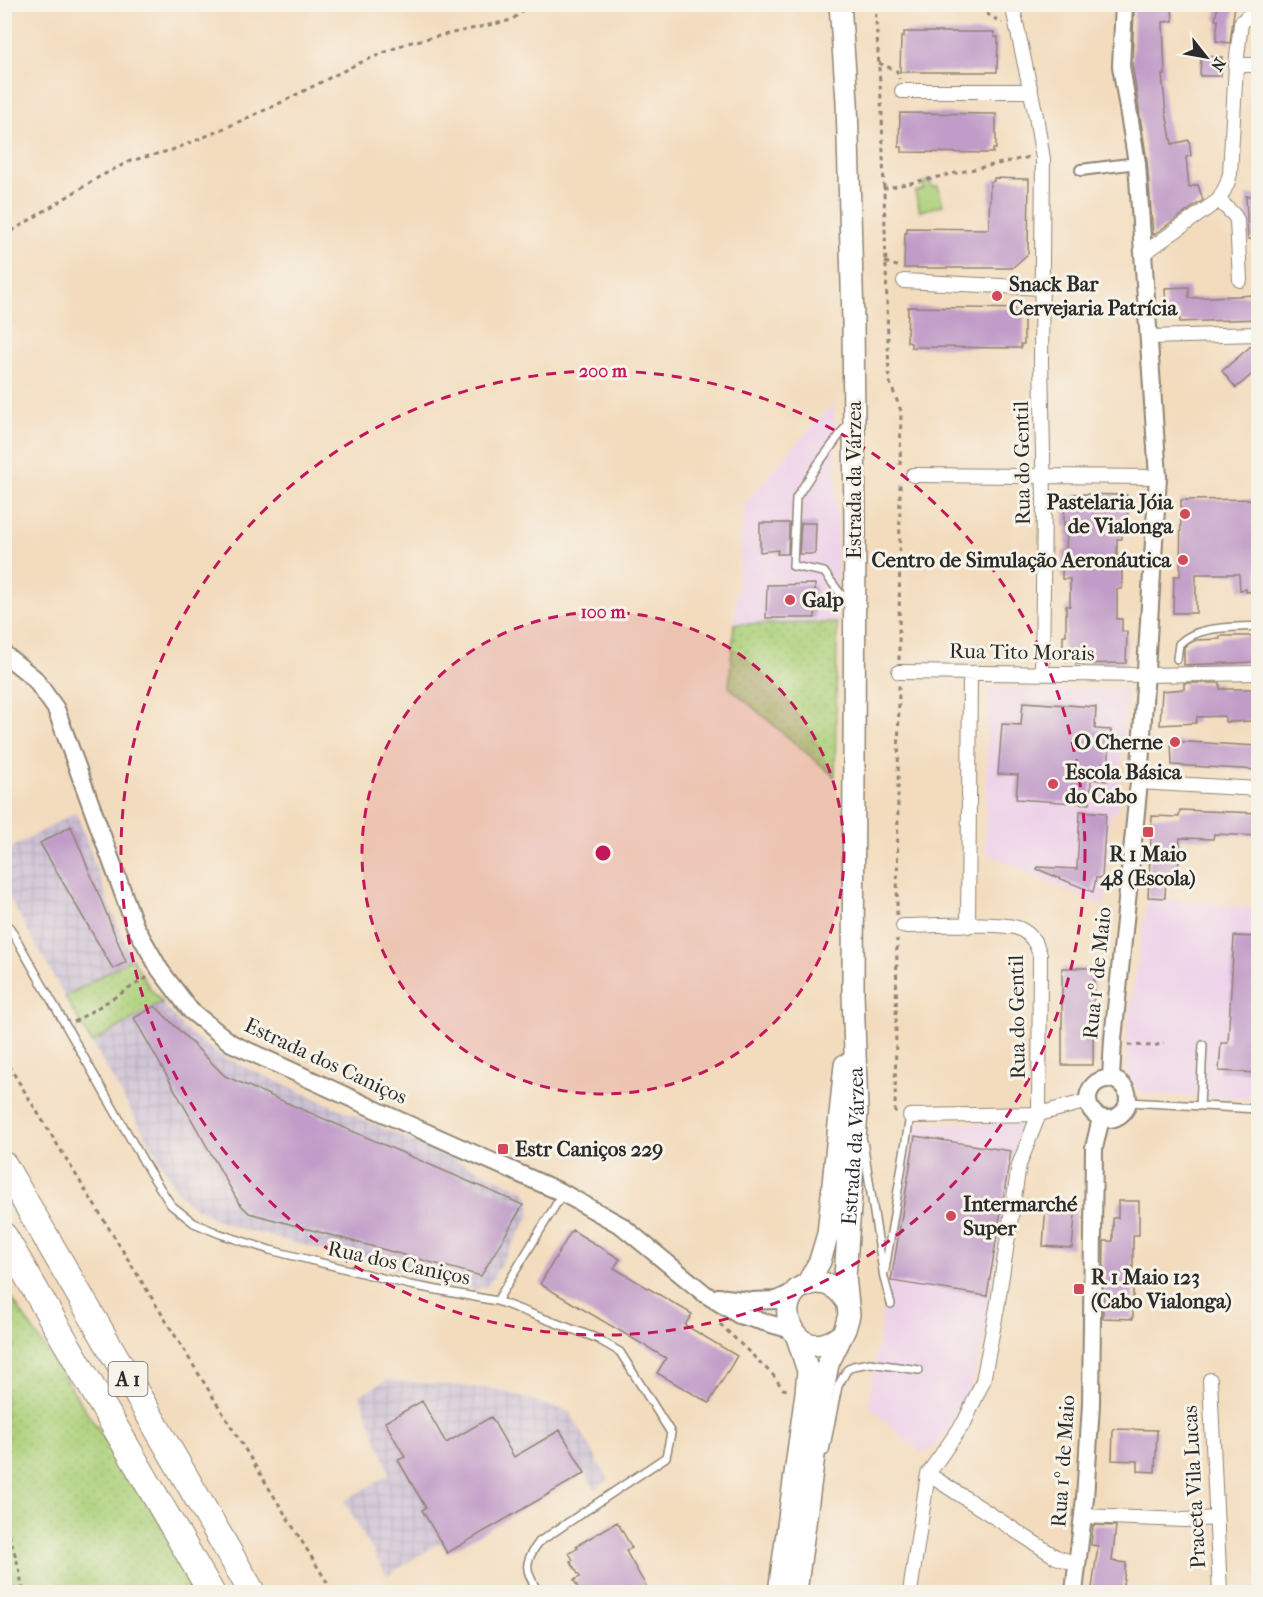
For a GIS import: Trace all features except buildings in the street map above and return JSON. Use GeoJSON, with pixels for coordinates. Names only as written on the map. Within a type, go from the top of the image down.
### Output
{"type":"FeatureCollection","features":[{"type":"Feature","properties":{"kind":"highway","name":"A 1"},"geometry":{"type":"LineString","coordinates":[[4,1165],[252,1593]]}},
{"type":"Feature","properties":{"kind":"highway","name":"A 1"},"geometry":{"type":"LineString","coordinates":[[4,1236],[211,1593]]}},
{"type":"Feature","properties":{"kind":"main road","name":"Estrada da Várzea"},"geometry":{"type":"LineString","coordinates":[[796,1593],[822,1395],[828,1364],[845,1329],[849,1315],[845,1276],[857,1113],[853,993],[854,417],[847,101],[840,4]]}},
{"type":"Feature","properties":{"kind":"main road","name":"Estrada da Várzea"},"geometry":{"type":"LineString","coordinates":[[779,1593],[808,1371],[795,1334],[789,1325],[788,1306],[820,1261],[828,1234],[853,993]]}},
{"type":"Feature","properties":{"kind":"main road"},"geometry":{"type":"LineString","coordinates":[[803,1287],[819,1283],[831,1286],[842,1294],[846,1301]]}},
{"type":"Feature","properties":{"kind":"main road"},"geometry":{"type":"LineString","coordinates":[[795,1334],[804,1342],[820,1345],[841,1335]]}},
{"type":"Feature","properties":{"kind":"street","name":"Rua do Gentil"},"geometry":{"type":"LineString","coordinates":[[1012,4],[1042,154],[1042,673]]}},
{"type":"Feature","properties":{"kind":"street","name":"Rua 1º de Maio"},"geometry":{"type":"LineString","coordinates":[[1111,1079],[1139,782],[1158,477],[1137,163],[1121,66],[1124,4]]}},
{"type":"Feature","properties":{"kind":"street"},"geometry":{"type":"LineString","coordinates":[[1143,253],[1219,200],[1230,174],[1236,64],[1241,23],[1247,17],[1258,17]]}},
{"type":"Feature","properties":{"kind":"street"},"geometry":{"type":"LineString","coordinates":[[1236,64],[1258,65]]}},
{"type":"Feature","properties":{"kind":"street"},"geometry":{"type":"LineString","coordinates":[[902,91],[1031,91]]}},
{"type":"Feature","properties":{"kind":"street"},"geometry":{"type":"LineString","coordinates":[[1081,170],[1137,163]]}},
{"type":"Feature","properties":{"kind":"street"},"geometry":{"type":"LineString","coordinates":[[1219,200],[1237,220],[1240,280]]}},
{"type":"Feature","properties":{"kind":"street"},"geometry":{"type":"LineString","coordinates":[[904,281],[1042,288]]}},
{"type":"Feature","properties":{"kind":"street"},"geometry":{"type":"LineString","coordinates":[[1150,337],[1258,334]]}},
{"type":"Feature","properties":{"kind":"street"},"geometry":{"type":"LineString","coordinates":[[913,475],[1043,478],[1158,477]]}},
{"type":"Feature","properties":{"kind":"street","name":"Estrada dos Caniços"},"geometry":{"type":"LineString","coordinates":[[4,654],[34,678],[56,709],[135,926],[160,970],[191,1011],[231,1043],[563,1193],[622,1226],[705,1294],[739,1315],[795,1334]]}},
{"type":"Feature","properties":{"kind":"street","name":"Rua Tito Morais"},"geometry":{"type":"LineString","coordinates":[[899,672],[1145,675],[1258,673]]}},
{"type":"Feature","properties":{"kind":"street"},"geometry":{"type":"LineString","coordinates":[[968,926],[970,673]]}},
{"type":"Feature","properties":{"kind":"street"},"geometry":{"type":"LineString","coordinates":[[1139,782],[1258,789]]}},
{"type":"Feature","properties":{"kind":"street","name":"Rua do Gentil"},"geometry":{"type":"LineString","coordinates":[[899,927],[1013,926],[1029,935],[1039,950],[1039,1114]]}},
{"type":"Feature","properties":{"kind":"street"},"geometry":{"type":"LineString","coordinates":[[1111,1079],[1126,1090],[1128,1102],[1119,1116],[1101,1118],[1092,1111],[1088,1101],[1091,1089],[1099,1081],[1111,1079]]}},
{"type":"Feature","properties":{"kind":"street"},"geometry":{"type":"LineString","coordinates":[[910,1116],[1039,1114],[1088,1101]]}},
{"type":"Feature","properties":{"kind":"street"},"geometry":{"type":"LineString","coordinates":[[910,1593],[928,1474],[965,1421],[983,1381],[997,1308],[1019,1165],[1039,1114]]}},
{"type":"Feature","properties":{"kind":"street","name":"Rua 1º de Maio"},"geometry":{"type":"LineString","coordinates":[[1074,1593],[1083,1516],[1091,1405],[1094,1148],[1101,1118]]}},
{"type":"Feature","properties":{"kind":"street"},"geometry":{"type":"LineString","coordinates":[[705,1294],[750,1301],[777,1300],[803,1287]]}},
{"type":"Feature","properties":{"kind":"street","name":"Praceta Vila Lucas"},"geometry":{"type":"LineString","coordinates":[[1210,1380],[1220,1593]]}},
{"type":"Feature","properties":{"kind":"street"},"geometry":{"type":"LineString","coordinates":[[928,1474],[1056,1557],[1077,1564]]}},
{"type":"Feature","properties":{"kind":"street"},"geometry":{"type":"LineString","coordinates":[[1083,1516],[1185,1520],[1216,1518]]}},
{"type":"Feature","properties":{"kind":"lane"},"geometry":{"type":"LineString","coordinates":[[854,417],[818,464],[796,498],[793,566],[824,572],[854,611]]}},
{"type":"Feature","properties":{"kind":"lane"},"geometry":{"type":"LineString","coordinates":[[1177,659],[1179,644],[1192,635],[1212,630],[1258,626]]}},
{"type":"Feature","properties":{"kind":"lane","name":"Rua dos Caniços"},"geometry":{"type":"LineString","coordinates":[[4,923],[10,928],[154,1180],[171,1205],[194,1223],[270,1251],[410,1285],[497,1301],[596,1338],[620,1352],[671,1433],[666,1457],[539,1542],[529,1556],[526,1568],[538,1593]]}},
{"type":"Feature","properties":{"kind":"lane"},"geometry":{"type":"LineString","coordinates":[[1200,1107],[1203,1045]]}},
{"type":"Feature","properties":{"kind":"lane"},"geometry":{"type":"LineString","coordinates":[[1128,1102],[1258,1108]]}},
{"type":"Feature","properties":{"kind":"lane"},"geometry":{"type":"LineString","coordinates":[[857,1113],[867,1160],[884,1278],[891,1304]]}},
{"type":"Feature","properties":{"kind":"lane"},"geometry":{"type":"LineString","coordinates":[[884,1278],[910,1116]]}},
{"type":"Feature","properties":{"kind":"lane"},"geometry":{"type":"LineString","coordinates":[[497,1301],[563,1193]]}},
{"type":"Feature","properties":{"kind":"lane"},"geometry":{"type":"LineString","coordinates":[[824,1455],[838,1386],[847,1370],[853,1366],[870,1363],[919,1370]]}},
{"type":"Feature","properties":{"kind":"lane"},"geometry":{"type":"LineString","coordinates":[[803,1544],[821,1466]]}},
{"type":"Feature","properties":{"kind":"path"},"geometry":{"type":"LineString","coordinates":[[4,236],[99,177],[130,161],[172,150],[209,135],[272,107],[355,65],[407,43],[512,20],[529,4]]}},
{"type":"Feature","properties":{"kind":"path"},"geometry":{"type":"LineString","coordinates":[[875,4],[879,63],[888,380],[901,411],[899,927],[895,1116],[910,1116]]}},
{"type":"Feature","properties":{"kind":"path"},"geometry":{"type":"LineString","coordinates":[[971,4],[1000,23],[1016,21]]}},
{"type":"Feature","properties":{"kind":"path"},"geometry":{"type":"LineString","coordinates":[[879,63],[897,71],[902,91]]}},
{"type":"Feature","properties":{"kind":"path"},"geometry":{"type":"LineString","coordinates":[[883,189],[1042,154]]}},
{"type":"Feature","properties":{"kind":"path"},"geometry":{"type":"LineString","coordinates":[[66,1026],[160,970]]}},
{"type":"Feature","properties":{"kind":"path"},"geometry":{"type":"LineString","coordinates":[[1113,1039],[1130,1046],[1154,1046],[1164,1043]]}},
{"type":"Feature","properties":{"kind":"path"},"geometry":{"type":"LineString","coordinates":[[4,1058],[333,1593]]}},
{"type":"Feature","properties":{"kind":"path"},"geometry":{"type":"LineString","coordinates":[[705,1294],[703,1310],[738,1339],[774,1375],[783,1389],[790,1390]]}},
{"type":"Feature","properties":{"kind":"path"},"geometry":{"type":"LineString","coordinates":[[4,1517],[19,1568],[23,1593]]}},
{"type":"Feature","properties":{"kind":"shaded area"},"geometry":{"type":"Polygon","coordinates":[[[834,402],[837,623],[734,624],[745,502],[834,402]]]}},
{"type":"Feature","properties":{"kind":"shaded area","name":"Escola Básica do Cabo"},"geometry":{"type":"Polygon","coordinates":[[[993,689],[1127,689],[1118,810],[1110,816],[1105,907],[985,853],[988,693],[993,689]]]}},
{"type":"Feature","properties":{"kind":"shaded area"},"geometry":{"type":"Polygon","coordinates":[[[76,812],[111,909],[132,958],[65,997],[5,890],[4,852],[76,812]]]}},
{"type":"Feature","properties":{"kind":"shaded area"},"geometry":{"type":"Polygon","coordinates":[[[1148,897],[1258,909],[1258,1099],[1142,1094],[1129,1080],[1127,1027],[1148,897]]]}},
{"type":"Feature","properties":{"kind":"shaded area"},"geometry":{"type":"Polygon","coordinates":[[[162,1002],[183,1028],[218,1055],[525,1191],[530,1199],[530,1215],[490,1283],[475,1290],[238,1228],[218,1221],[186,1201],[178,1192],[92,1043],[162,1002]]]}},
{"type":"Feature","properties":{"kind":"shaded area"},"geometry":{"type":"Polygon","coordinates":[[[913,1123],[1019,1124],[983,1344],[972,1381],[964,1404],[948,1430],[934,1448],[921,1453],[868,1405],[913,1123]]]}},
{"type":"Feature","properties":{"kind":"shaded area"},"geometry":{"type":"Polygon","coordinates":[[[386,1380],[494,1389],[570,1412],[609,1480],[595,1489],[585,1473],[447,1553],[440,1542],[387,1576],[344,1501],[390,1474],[360,1395],[386,1380]]]}},
{"type":"Feature","properties":{"kind":"green space"},"geometry":{"type":"Polygon","coordinates":[[[930,181],[932,187],[938,186],[943,205],[920,211],[915,192],[924,189],[923,183],[930,181]]]}},
{"type":"Feature","properties":{"kind":"green space"},"geometry":{"type":"Polygon","coordinates":[[[837,623],[835,777],[729,687],[734,624],[837,623]]]}},
{"type":"Feature","properties":{"kind":"green space"},"geometry":{"type":"Polygon","coordinates":[[[132,958],[149,987],[162,1002],[92,1043],[65,997],[132,958]]]}},
{"type":"Feature","properties":{"kind":"green space"},"geometry":{"type":"Polygon","coordinates":[[[5,1288],[206,1592],[5,1592],[5,1288]]]}},
{"type":"Feature","properties":{"kind":"place","name":"Snack Bar Cervejaria Patrícia"},"geometry":{"type":"Point","coordinates":[997,296]}},
{"type":"Feature","properties":{"kind":"place","name":"Pastelaria Jóia de Vialonga"},"geometry":{"type":"Point","coordinates":[1185,514]}},
{"type":"Feature","properties":{"kind":"place","name":"Centro de Simulação Aeronáutica"},"geometry":{"type":"Point","coordinates":[1183,560]}},
{"type":"Feature","properties":{"kind":"place","name":"Galp"},"geometry":{"type":"Point","coordinates":[790,600]}},
{"type":"Feature","properties":{"kind":"place","name":"O Cherne"},"geometry":{"type":"Point","coordinates":[1175,742]}},
{"type":"Feature","properties":{"kind":"place","name":"Escola Básica do Cabo"},"geometry":{"type":"Point","coordinates":[1053,784]}},
{"type":"Feature","properties":{"kind":"place","name":"R 1 Maio 48 (Escola)"},"geometry":{"type":"Point","coordinates":[1148,832]}},
{"type":"Feature","properties":{"kind":"place","name":"Estr Caniços 229"},"geometry":{"type":"Point","coordinates":[503,1149]}},
{"type":"Feature","properties":{"kind":"place","name":"Intermarché Super"},"geometry":{"type":"Point","coordinates":[951,1216]}},
{"type":"Feature","properties":{"kind":"place","name":"R 1 Maio 123 (Cabo Vialonga)"},"geometry":{"type":"Point","coordinates":[1079,1289]}}]}
